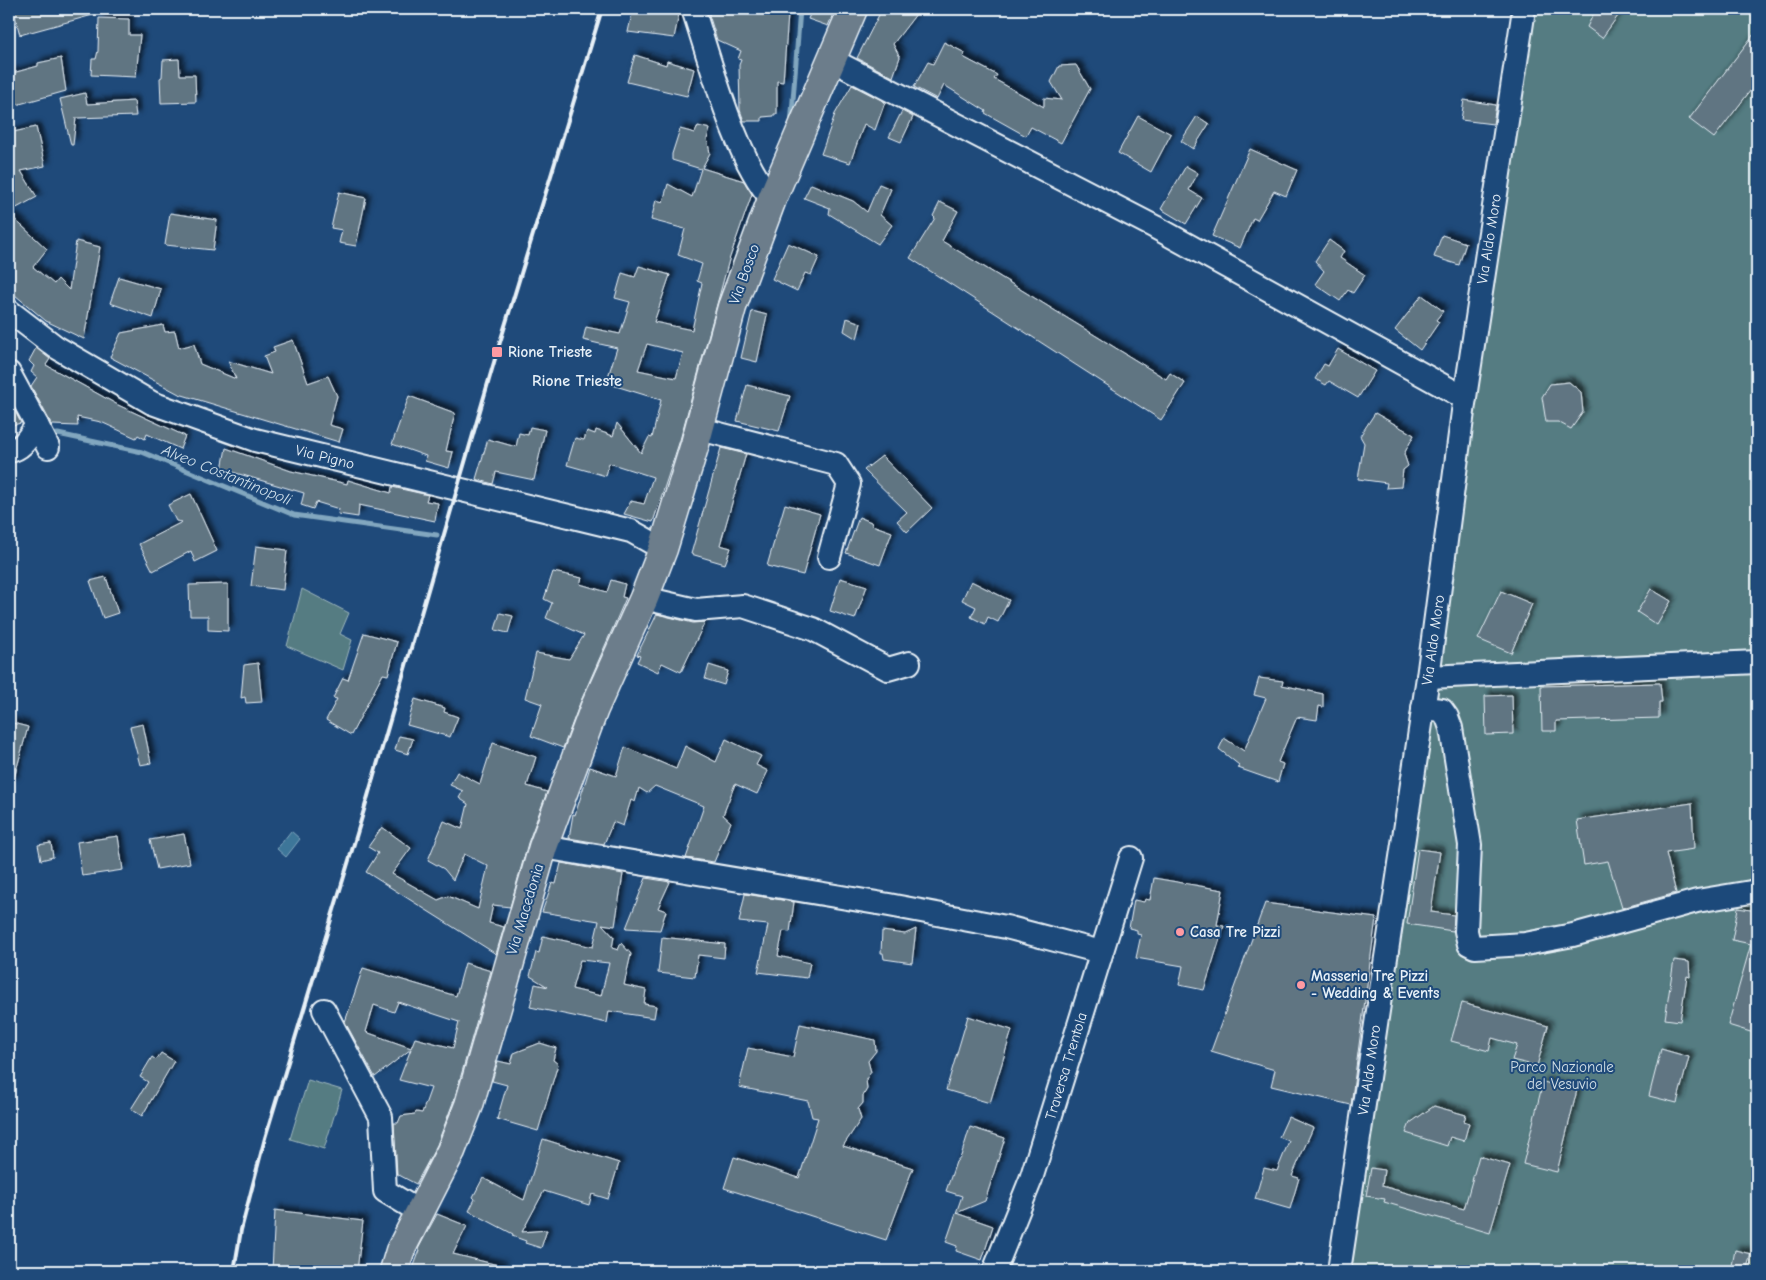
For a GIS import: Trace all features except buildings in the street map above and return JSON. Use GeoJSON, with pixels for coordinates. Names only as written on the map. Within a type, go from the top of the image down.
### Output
{"type":"FeatureCollection","features":[{"type":"Feature","properties":{"kind":"main road","name":"Via Bosco"},"geometry":{"type":"LineString","coordinates":[[663,549],[700,429],[732,307],[772,199],[853,9]]}},
{"type":"Feature","properties":{"kind":"main road","name":"Via Macedonia"},"geometry":{"type":"LineString","coordinates":[[394,1271],[400,1251],[451,1151],[469,1105],[543,847],[594,709],[644,598],[663,549]]}},
{"type":"Feature","properties":{"kind":"street"},"geometry":{"type":"LineString","coordinates":[[693,9],[741,144],[760,186],[772,199]]}},
{"type":"Feature","properties":{"kind":"street","name":"Via Aldo Moro"},"geometry":{"type":"LineString","coordinates":[[1339,1271],[1428,677],[1465,398],[1524,9]]}},
{"type":"Feature","properties":{"kind":"street"},"geometry":{"type":"LineString","coordinates":[[832,60],[1155,227],[1465,398]]}},
{"type":"Feature","properties":{"kind":"street","name":"Via Pigno"},"geometry":{"type":"LineString","coordinates":[[9,312],[56,347],[152,403],[255,440],[631,531],[663,549]]}},
{"type":"Feature","properties":{"kind":"street"},"geometry":{"type":"LineString","coordinates":[[9,373],[48,447]]}},
{"type":"Feature","properties":{"kind":"street"},"geometry":{"type":"LineString","coordinates":[[9,451],[16,450],[21,446],[37,425]]}},
{"type":"Feature","properties":{"kind":"street"},"geometry":{"type":"LineString","coordinates":[[700,429],[836,464],[850,484],[828,557]]}},
{"type":"Feature","properties":{"kind":"street"},"geometry":{"type":"LineString","coordinates":[[644,598],[696,610],[743,606],[813,629],[888,669],[909,664]]}},
{"type":"Feature","properties":{"kind":"street"},"geometry":{"type":"LineString","coordinates":[[1428,677],[1757,662]]}},
{"type":"Feature","properties":{"kind":"street"},"geometry":{"type":"LineString","coordinates":[[1423,708],[1442,710],[1447,716],[1451,728],[1470,845],[1466,931],[1469,944],[1475,947],[1525,944],[1573,935],[1697,902],[1757,890]]}},
{"type":"Feature","properties":{"kind":"street"},"geometry":{"type":"LineString","coordinates":[[543,847],[889,905],[1006,928],[1101,952]]}},
{"type":"Feature","properties":{"kind":"street","name":"Traversa Trentola"},"geometry":{"type":"LineString","coordinates":[[994,1271],[1030,1179],[1131,858]]}},
{"type":"Feature","properties":{"kind":"street"},"geometry":{"type":"LineString","coordinates":[[324,1010],[381,1117],[386,1191],[420,1212]]}},
{"type":"Feature","properties":{"kind":"green space","name":"Parco Nazionale del Vesuvio"},"geometry":{"type":"Polygon","coordinates":[[[1517,9],[1757,9],[1757,1271],[1333,1271],[1517,9]]]}},
{"type":"Feature","properties":{"kind":"green space"},"geometry":{"type":"Polygon","coordinates":[[[302,589],[349,613],[340,634],[352,640],[343,670],[287,646],[302,589]]]}},
{"type":"Feature","properties":{"kind":"green space"},"geometry":{"type":"Polygon","coordinates":[[[308,1080],[342,1090],[324,1149],[290,1139],[308,1080]]]}},
{"type":"Feature","properties":{"kind":"water"},"geometry":{"type":"Polygon","coordinates":[[[291,831],[300,839],[286,857],[277,849],[291,831]]]}},
{"type":"Feature","properties":{"kind":"waterway"},"geometry":{"type":"LineString","coordinates":[[791,126],[800,9]]}},
{"type":"Feature","properties":{"kind":"waterway","name":"Alveo Costantinopoli"},"geometry":{"type":"LineString","coordinates":[[48,435],[58,434],[142,452],[294,515],[437,535]]}},
{"type":"Feature","properties":{"kind":"waterway","name":"Alveo Costantinopoli"},"geometry":{"type":"LineString","coordinates":[[9,437],[20,436]]}},
{"type":"Feature","properties":{"kind":"railway"},"geometry":{"type":"LineString","coordinates":[[234,1271],[241,1230],[265,1138],[359,827],[497,352],[602,9]]}},
{"type":"Feature","properties":{"kind":"place","name":"Rione Trieste"},"geometry":{"type":"Point","coordinates":[497,352]}},
{"type":"Feature","properties":{"kind":"place","name":"Casa Tre Pizzi"},"geometry":{"type":"Point","coordinates":[1180,932]}},
{"type":"Feature","properties":{"kind":"place","name":"Masseria Tre Pizzi - Wedding & Events"},"geometry":{"type":"Point","coordinates":[1301,985]}},
{"type":"Feature","properties":{"kind":"district","name":"Rione Trieste"},"geometry":{"type":"Point","coordinates":[577,380]}}]}
